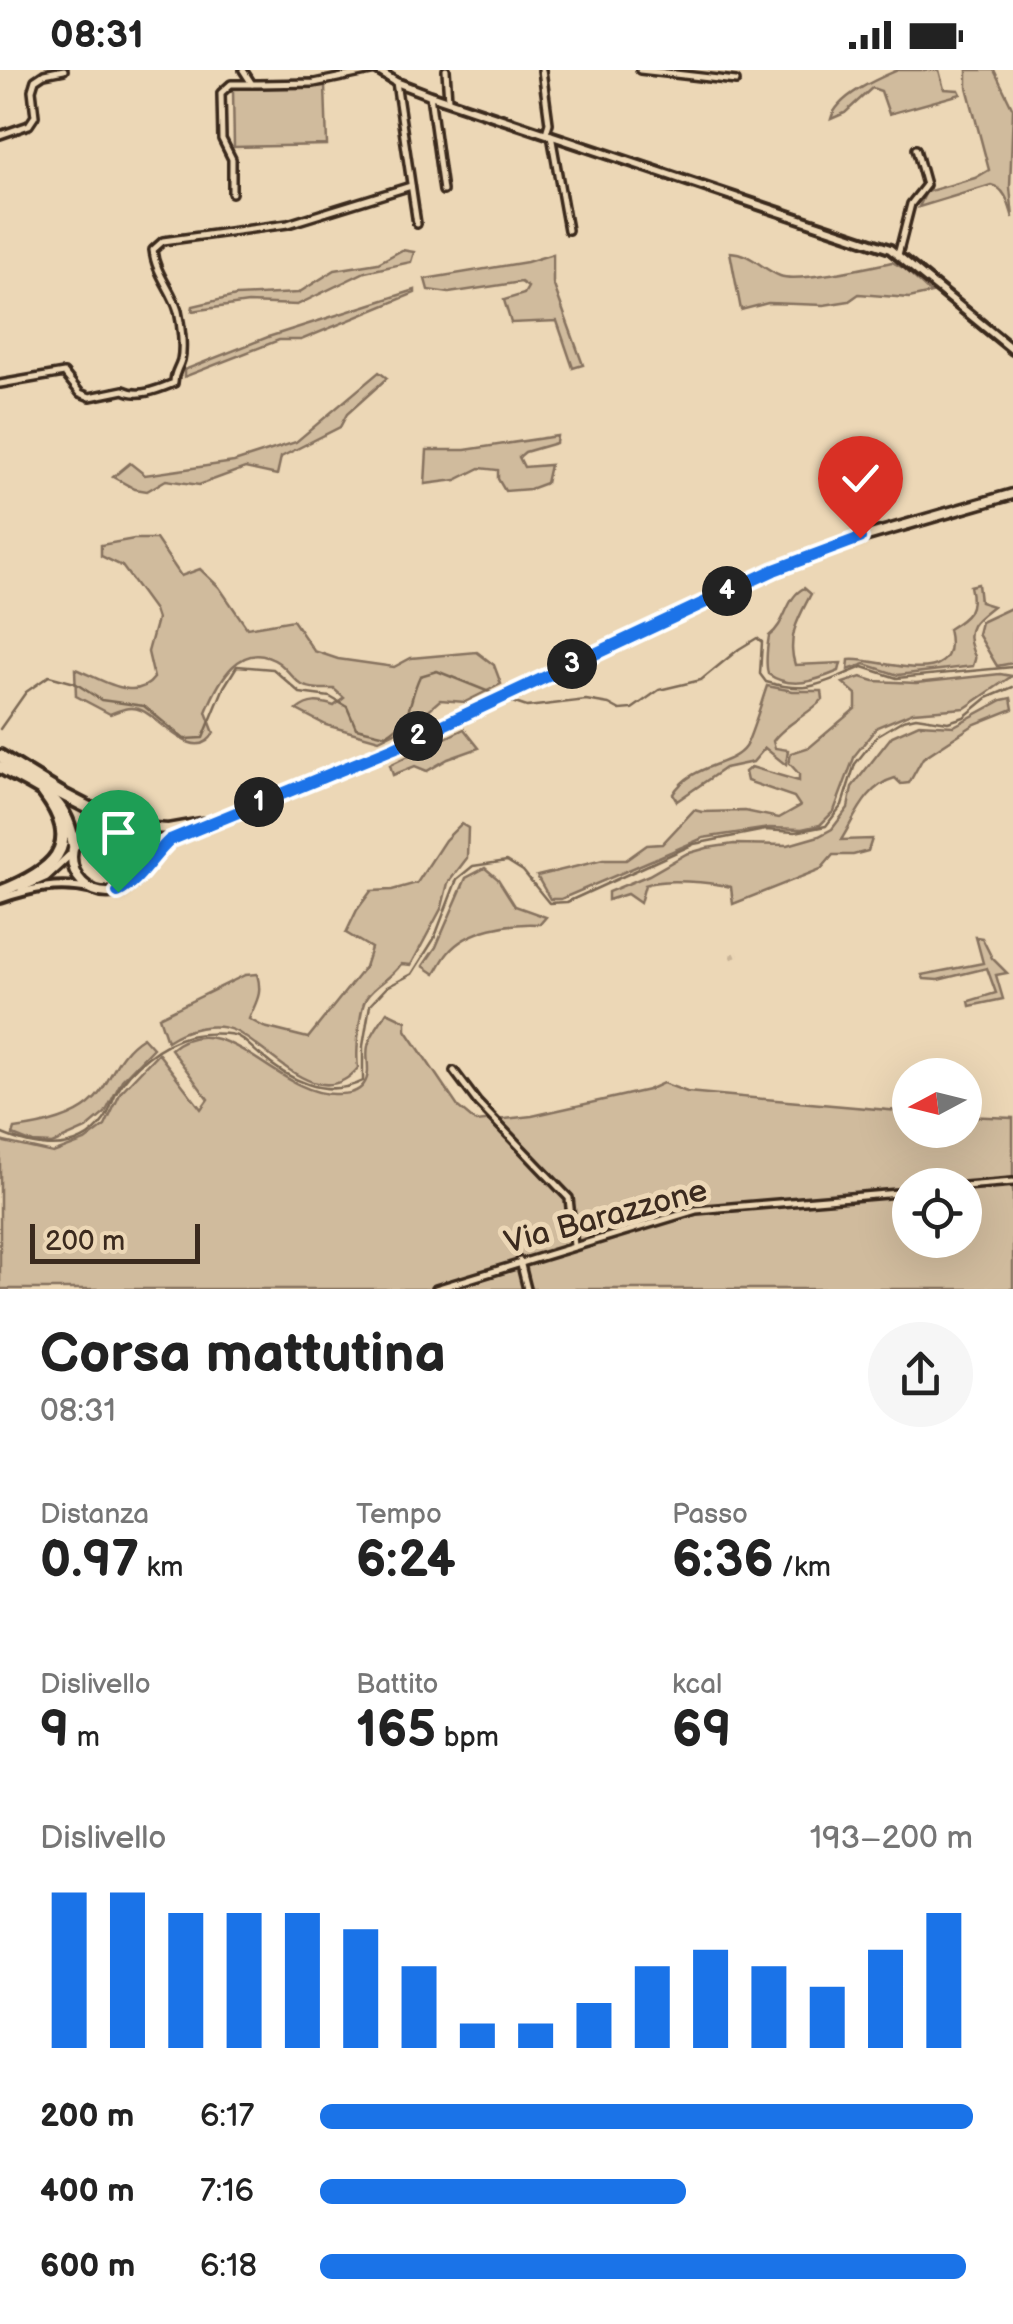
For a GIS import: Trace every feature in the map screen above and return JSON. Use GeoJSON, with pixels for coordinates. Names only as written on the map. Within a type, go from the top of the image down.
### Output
{"type":"FeatureCollection","features":[{"type":"Feature","properties":{"kind":"highway"},"geometry":{"type":"LineString","coordinates":[[0,756],[123,825]]}},
{"type":"Feature","properties":{"kind":"highway"},"geometry":{"type":"LineString","coordinates":[[0,767],[64,808],[73,849]]}},
{"type":"Feature","properties":{"kind":"highway"},"geometry":{"type":"LineString","coordinates":[[0,896],[44,872],[56,859],[62,824],[44,793]]}},
{"type":"Feature","properties":{"kind":"main road"},"geometry":{"type":"LineString","coordinates":[[211,821],[168,828],[93,824],[73,849],[79,878],[93,890],[118,892],[170,840],[380,754],[774,570],[860,538],[1013,494]]}},
{"type":"Feature","properties":{"kind":"main road"},"geometry":{"type":"LineString","coordinates":[[123,825],[142,848],[139,875]]}},
{"type":"Feature","properties":{"kind":"street"},"geometry":{"type":"LineString","coordinates":[[0,136],[28,125],[35,116],[35,80],[64,70]]}},
{"type":"Feature","properties":{"kind":"street"},"geometry":{"type":"LineString","coordinates":[[243,70],[252,84]]}},
{"type":"Feature","properties":{"kind":"street"},"geometry":{"type":"LineString","coordinates":[[232,193],[232,158],[222,139],[222,93],[231,84],[314,83],[378,70],[396,82],[430,94],[890,249],[1013,350]]}},
{"type":"Feature","properties":{"kind":"street"},"geometry":{"type":"LineString","coordinates":[[446,70],[448,100]]}},
{"type":"Feature","properties":{"kind":"street"},"geometry":{"type":"LineString","coordinates":[[542,70],[549,134],[568,230]]}},
{"type":"Feature","properties":{"kind":"street"},"geometry":{"type":"LineString","coordinates":[[640,70],[736,81]]}},
{"type":"Feature","properties":{"kind":"street"},"geometry":{"type":"LineString","coordinates":[[396,82],[416,224]]}},
{"type":"Feature","properties":{"kind":"street"},"geometry":{"type":"LineString","coordinates":[[430,94],[442,190]]}},
{"type":"Feature","properties":{"kind":"street"},"geometry":{"type":"LineString","coordinates":[[898,255],[911,204],[926,185],[916,149]]}},
{"type":"Feature","properties":{"kind":"street"},"geometry":{"type":"LineString","coordinates":[[0,384],[64,373],[80,393],[90,398],[124,390],[132,394],[158,390],[174,383],[174,373],[181,362],[182,340],[178,309],[154,262],[153,250],[157,245],[224,231],[288,224],[411,186]]}},
{"type":"Feature","properties":{"kind":"street"},"geometry":{"type":"LineString","coordinates":[[0,896],[46,877],[73,849]]}},
{"type":"Feature","properties":{"kind":"street"},"geometry":{"type":"LineString","coordinates":[[0,896],[50,886],[93,890]]}},
{"type":"Feature","properties":{"kind":"street"},"geometry":{"type":"LineString","coordinates":[[454,1072],[478,1104],[569,1198],[574,1246]]}},
{"type":"Feature","properties":{"kind":"street"},"geometry":{"type":"LineString","coordinates":[[982,1185],[1013,1182]]}},
{"type":"Feature","properties":{"kind":"street","name":"Via Barazzone"},"geometry":{"type":"LineString","coordinates":[[436,1289],[696,1210],[892,1194]]}},
{"type":"Feature","properties":{"kind":"street"},"geometry":{"type":"LineString","coordinates":[[520,1262],[527,1289]]}},
{"type":"Feature","properties":{"kind":"shaded area"},"geometry":{"type":"Polygon","coordinates":[[[898,70],[939,70],[944,89],[959,90],[961,94],[889,114],[881,91],[872,88],[845,113],[831,119],[849,96],[898,70]]]}},
{"type":"Feature","properties":{"kind":"shaded area"},"geometry":{"type":"Polygon","coordinates":[[[967,70],[994,70],[1013,109],[1013,218],[1003,193],[991,185],[919,207],[926,192],[989,170],[967,87],[967,70]]]}},
{"type":"Feature","properties":{"kind":"shaded area"},"geometry":{"type":"Polygon","coordinates":[[[325,86],[327,145],[234,147],[233,89],[325,86]]]}},
{"type":"Feature","properties":{"kind":"shaded area"},"geometry":{"type":"Polygon","coordinates":[[[402,250],[414,252],[411,262],[365,272],[297,305],[248,303],[192,311],[193,306],[236,296],[298,293],[335,270],[378,263],[402,250]]]}},
{"type":"Feature","properties":{"kind":"shaded area"},"geometry":{"type":"Polygon","coordinates":[[[730,252],[789,278],[892,262],[931,293],[909,298],[859,294],[849,301],[824,305],[768,303],[741,310],[730,252]]]}},
{"type":"Feature","properties":{"kind":"shaded area"},"geometry":{"type":"Polygon","coordinates":[[[553,254],[553,283],[583,365],[573,368],[557,321],[511,323],[504,300],[524,294],[528,287],[521,282],[449,293],[428,290],[425,279],[527,262],[553,254]]]}},
{"type":"Feature","properties":{"kind":"shaded area"},"geometry":{"type":"Polygon","coordinates":[[[415,290],[301,340],[279,340],[184,377],[184,370],[268,337],[415,290]]]}},
{"type":"Feature","properties":{"kind":"shaded area"},"geometry":{"type":"Polygon","coordinates":[[[379,372],[387,378],[347,414],[340,427],[281,457],[277,475],[245,468],[199,485],[166,480],[147,491],[113,477],[130,463],[145,475],[234,462],[296,442],[379,372]]]}},
{"type":"Feature","properties":{"kind":"shaded area"},"geometry":{"type":"Polygon","coordinates":[[[557,436],[556,443],[519,457],[524,467],[550,465],[546,483],[530,489],[505,491],[498,470],[480,468],[456,480],[425,484],[427,450],[465,450],[557,436]]]}},
{"type":"Feature","properties":{"kind":"shaded area"},"geometry":{"type":"Polygon","coordinates":[[[156,539],[181,576],[200,569],[219,587],[247,628],[293,620],[314,651],[338,659],[394,667],[411,658],[477,652],[494,665],[501,684],[465,702],[440,700],[415,722],[379,740],[326,725],[297,710],[314,702],[334,706],[344,698],[334,689],[302,685],[279,663],[253,655],[233,666],[217,688],[206,712],[214,733],[206,742],[188,742],[137,709],[110,714],[76,696],[75,669],[127,689],[137,689],[154,678],[148,652],[157,619],[154,610],[122,566],[101,556],[101,545],[156,539]]]}},
{"type":"Feature","properties":{"kind":"shaded area"},"geometry":{"type":"Polygon","coordinates":[[[978,584],[980,602],[993,606],[977,619],[969,634],[975,657],[973,666],[898,675],[865,664],[848,670],[849,660],[915,668],[943,661],[949,649],[948,629],[969,612],[970,586],[978,584]]]}},
{"type":"Feature","properties":{"kind":"shaded area"},"geometry":{"type":"Polygon","coordinates":[[[804,588],[811,594],[793,636],[795,665],[841,663],[839,671],[821,678],[785,682],[768,674],[769,636],[804,588]]]}},
{"type":"Feature","properties":{"kind":"shaded area"},"geometry":{"type":"Polygon","coordinates":[[[1013,607],[1013,663],[997,666],[978,634],[981,622],[1013,607]]]}},
{"type":"Feature","properties":{"kind":"shaded area"},"geometry":{"type":"Polygon","coordinates":[[[1012,676],[965,708],[913,712],[877,727],[855,755],[834,811],[820,825],[703,838],[561,899],[550,899],[537,876],[603,860],[626,860],[647,845],[662,844],[694,810],[745,811],[779,818],[800,806],[794,797],[747,781],[745,772],[751,767],[799,781],[799,774],[789,763],[791,753],[810,747],[856,708],[856,694],[843,683],[861,677],[916,683],[1012,676]]]}},
{"type":"Feature","properties":{"kind":"shaded area"},"geometry":{"type":"Polygon","coordinates":[[[767,686],[822,691],[823,699],[773,741],[775,748],[788,750],[786,765],[765,748],[753,762],[725,768],[677,801],[673,794],[690,776],[731,758],[745,747],[767,686]]]}},
{"type":"Feature","properties":{"kind":"shaded area"},"geometry":{"type":"Polygon","coordinates":[[[1011,698],[1013,709],[975,724],[923,758],[909,783],[901,784],[895,778],[869,795],[841,840],[872,839],[868,851],[833,855],[821,869],[733,904],[731,887],[687,882],[645,885],[640,903],[627,894],[608,900],[608,892],[686,854],[734,844],[788,845],[819,836],[832,829],[848,808],[852,787],[892,736],[919,724],[954,726],[1011,698]]]}},
{"type":"Feature","properties":{"kind":"shaded area"},"geometry":{"type":"Polygon","coordinates":[[[464,729],[479,748],[427,771],[415,766],[393,775],[390,765],[464,729]]]}},
{"type":"Feature","properties":{"kind":"shaded area"},"geometry":{"type":"Polygon","coordinates":[[[461,824],[468,828],[467,858],[448,883],[442,907],[411,965],[401,964],[367,997],[359,1031],[358,1068],[343,1081],[327,1084],[295,1074],[249,1039],[227,1028],[200,1028],[167,1041],[159,1017],[245,975],[257,974],[259,993],[249,1019],[264,1027],[308,1038],[365,967],[371,948],[346,933],[357,910],[371,891],[417,883],[445,840],[461,824]]]}},
{"type":"Feature","properties":{"kind":"shaded area"},"geometry":{"type":"Polygon","coordinates":[[[485,868],[498,879],[515,906],[546,917],[540,924],[504,926],[466,938],[448,953],[435,974],[423,966],[436,947],[466,878],[485,868]]]}},
{"type":"Feature","properties":{"kind":"shaded area"},"geometry":{"type":"Polygon","coordinates":[[[976,937],[982,938],[992,958],[1007,973],[996,975],[1003,999],[970,1006],[969,1001],[996,993],[987,968],[938,980],[924,979],[922,975],[983,963],[976,937]]]}},
{"type":"Feature","properties":{"kind":"shaded area"},"geometry":{"type":"Polygon","coordinates":[[[387,1012],[406,1021],[406,1030],[458,1107],[476,1122],[532,1116],[648,1090],[663,1083],[687,1092],[892,1110],[892,1148],[982,1148],[982,1117],[1013,1118],[1013,1289],[0,1289],[0,1141],[53,1153],[85,1141],[105,1126],[121,1092],[158,1053],[201,1109],[208,1099],[171,1049],[191,1038],[211,1037],[231,1044],[315,1091],[352,1092],[366,1080],[367,1051],[387,1012]]]}},
{"type":"Feature","properties":{"kind":"shaded area"},"geometry":{"type":"Polygon","coordinates":[[[143,1037],[153,1048],[122,1080],[105,1113],[86,1129],[52,1144],[33,1143],[13,1135],[15,1129],[63,1118],[89,1104],[125,1053],[143,1037]]]}},
{"type":"Feature","properties":{"kind":"waterway"},"geometry":{"type":"LineString","coordinates":[[506,700],[527,707],[586,700],[620,710],[632,709],[659,690],[701,680],[757,638],[762,642],[760,674],[766,682],[782,686],[817,685],[863,667],[897,678],[1013,667]]}},
{"type":"Feature","properties":{"kind":"waterway"},"geometry":{"type":"LineString","coordinates":[[0,729],[26,692],[49,676],[75,683],[101,700],[144,706],[184,739],[203,738],[237,666],[273,669],[300,693],[330,697],[347,707],[356,728],[386,735],[406,716],[420,676],[437,671],[499,696]]}},
{"type":"Feature","properties":{"kind":"waterway"},"geometry":{"type":"LineString","coordinates":[[0,1133],[41,1145],[69,1144],[82,1139],[104,1120],[117,1092],[139,1065],[168,1044],[194,1035],[237,1036],[270,1063],[308,1084],[335,1088],[363,1081],[363,1046],[370,1005],[387,987],[412,974],[434,939],[457,879],[473,866],[507,861],[523,871],[549,903],[567,902],[694,844],[765,830],[795,832],[826,826],[842,805],[855,764],[878,735],[916,717],[948,722],[964,717],[987,698],[1013,687]]}},
{"type":"Feature","properties":{"kind":"tunnel"},"geometry":{"type":"LineString","coordinates":[[731,957],[738,954]]}},
{"type":"Feature","properties":{"kind":"route"},"geometry":{"type":"LineString","coordinates":[[118,892],[134,882],[153,855],[170,840],[394,748],[774,570],[860,538]]}}]}
